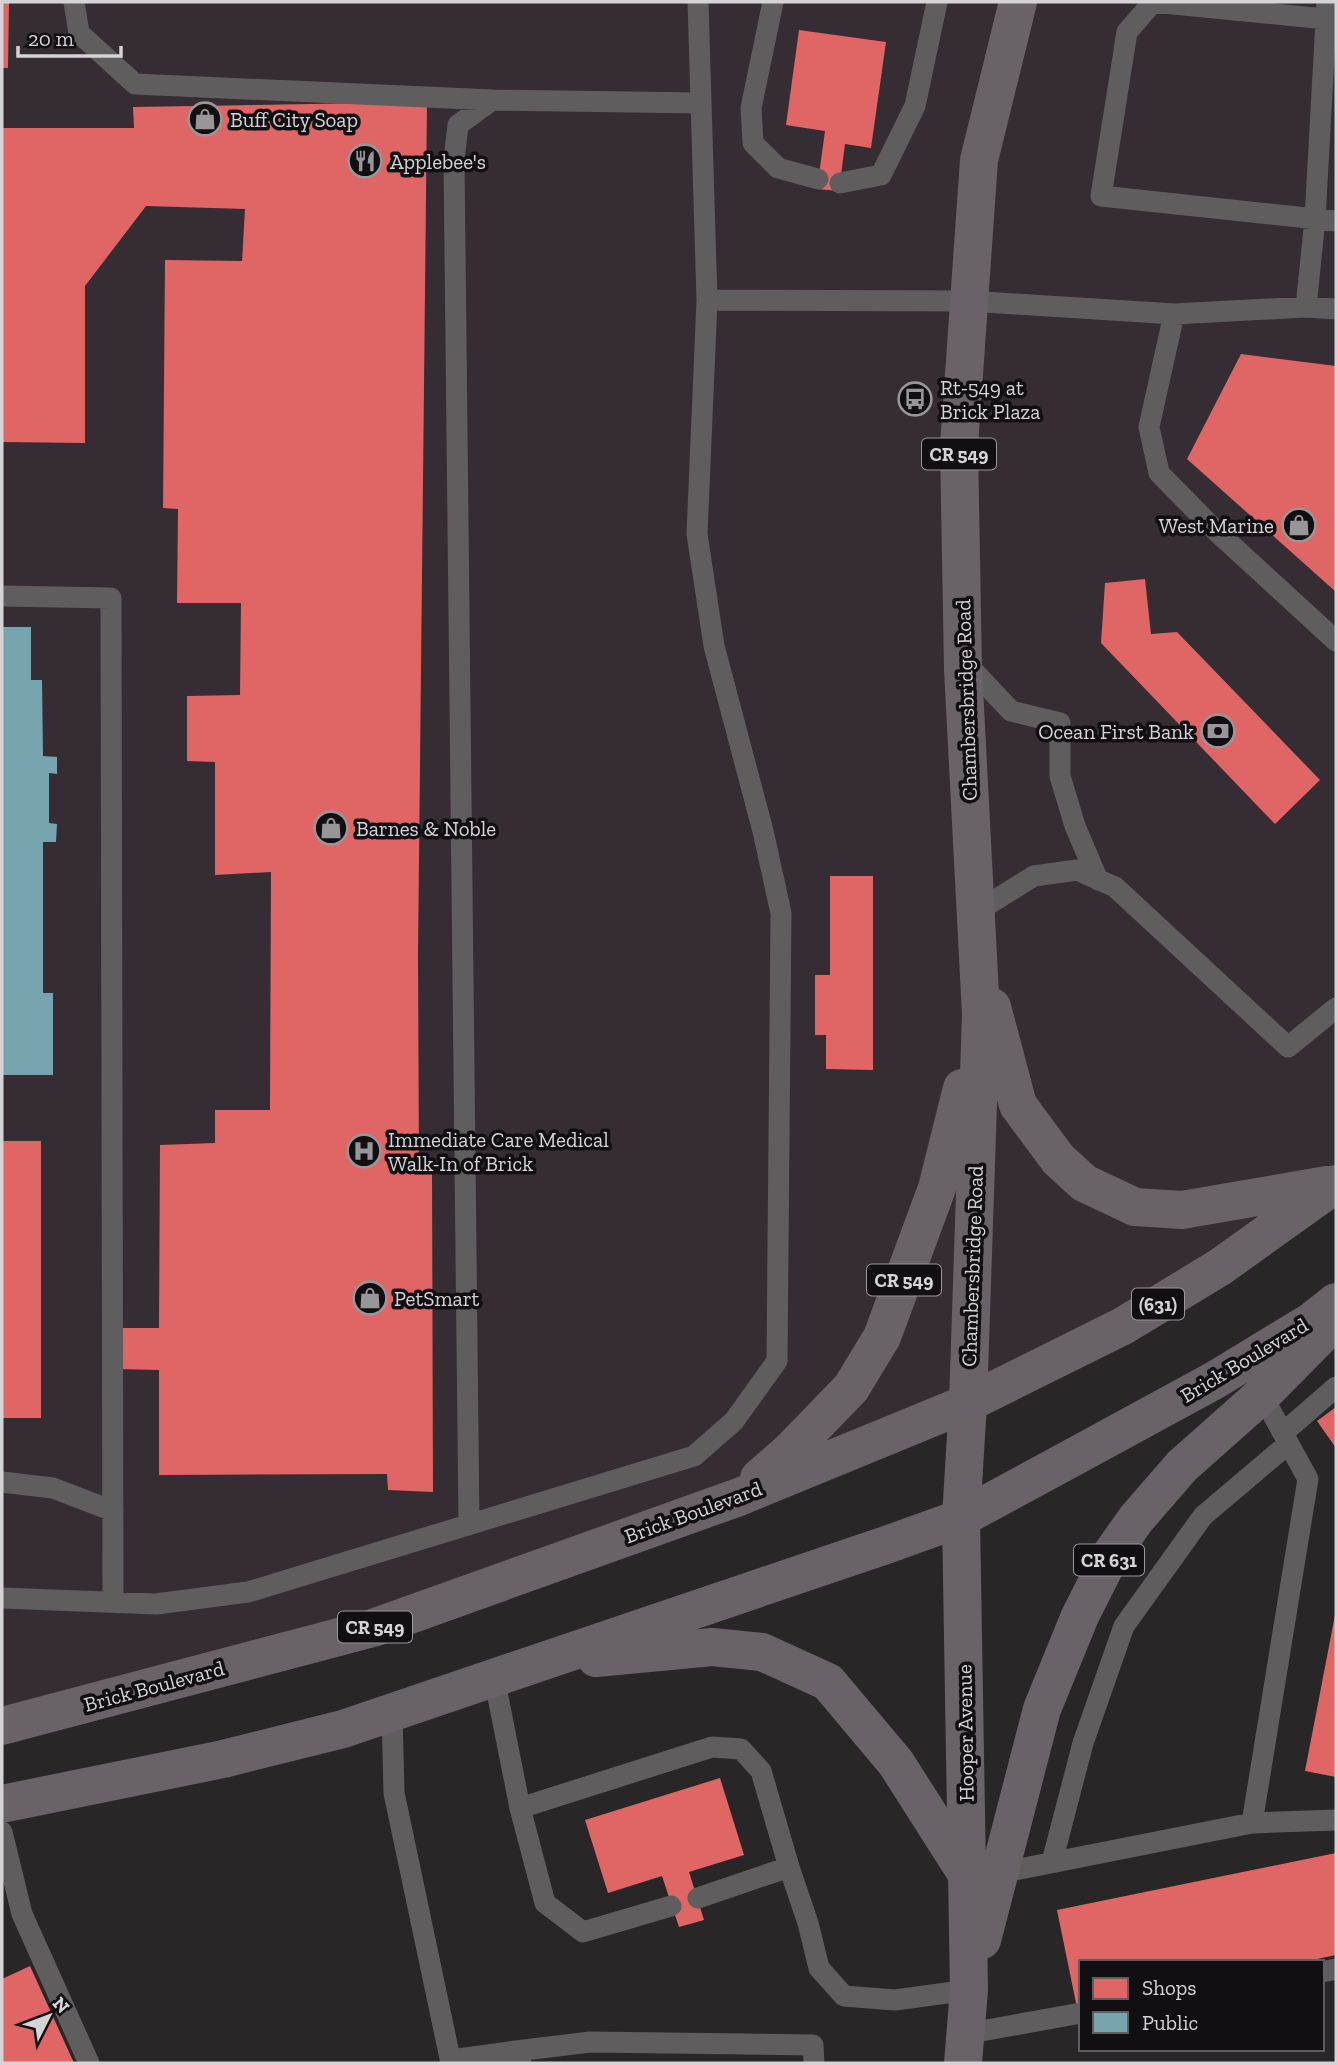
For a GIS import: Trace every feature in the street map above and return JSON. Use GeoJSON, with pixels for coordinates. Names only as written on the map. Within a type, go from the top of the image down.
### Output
{"type":"FeatureCollection","features":[{"type":"Feature","properties":{"kind":"main road","name":"Chambersbridge Road"},"geometry":{"type":"LineString","coordinates":[[968,1403],[981,1014],[963,660],[959,446],[979,160],[1018,2]]}},
{"type":"Feature","properties":{"kind":"main road"},"geometry":{"type":"LineString","coordinates":[[978,950],[1018,1105],[1058,1159],[1084,1183],[1135,1207],[1182,1210],[1336,1184]]}},
{"type":"Feature","properties":{"kind":"main road","name":"CR 549"},"geometry":{"type":"LineString","coordinates":[[739,1497],[791,1450],[851,1388],[882,1337],[937,1188],[981,1014]]}},
{"type":"Feature","properties":{"kind":"main road","name":"Brick Boulevard"},"geometry":{"type":"LineString","coordinates":[[2,1726],[373,1628],[739,1497],[968,1403],[1123,1326],[1220,1267],[1336,1184]]}},
{"type":"Feature","properties":{"kind":"main road","name":"Brick Boulevard"},"geometry":{"type":"LineString","coordinates":[[2,1804],[223,1759],[343,1729],[961,1518],[1215,1380],[1312,1321],[1336,1302]]}},
{"type":"Feature","properties":{"kind":"main road","name":"CR 631"},"geometry":{"type":"LineString","coordinates":[[964,2048],[984,1874],[1042,1709],[1080,1616],[1112,1553],[1136,1519],[1182,1466],[1262,1395],[1336,1320]]}},
{"type":"Feature","properties":{"kind":"main road","name":"Hooper Avenue"},"geometry":{"type":"LineString","coordinates":[[968,1403],[961,1518],[984,1874]]}},
{"type":"Feature","properties":{"kind":"main road"},"geometry":{"type":"LineString","coordinates":[[531,1664],[712,1647],[762,1652],[828,1682],[984,1874]]}},
{"type":"Feature","properties":{"kind":"lane"},"geometry":{"type":"LineString","coordinates":[[74,2],[79,33],[135,84],[492,100],[701,103]]}},
{"type":"Feature","properties":{"kind":"lane"},"geometry":{"type":"LineString","coordinates":[[2,1598],[156,1604],[247,1592],[469,1525],[694,1456],[734,1421],[777,1361],[781,913],[763,831],[714,646],[697,534],[707,300],[698,2]]}},
{"type":"Feature","properties":{"kind":"lane"},"geometry":{"type":"LineString","coordinates":[[773,2],[751,108],[753,143],[778,168],[829,181],[881,175],[915,106],[937,2]]}},
{"type":"Feature","properties":{"kind":"lane"},"geometry":{"type":"LineString","coordinates":[[1306,307],[1326,220],[1330,13],[1153,2],[1127,32],[1101,196],[1326,220]]}},
{"type":"Feature","properties":{"kind":"lane"},"geometry":{"type":"LineString","coordinates":[[469,1525],[454,160],[458,125],[492,100]]}},
{"type":"Feature","properties":{"kind":"lane"},"geometry":{"type":"LineString","coordinates":[[707,300],[968,301],[1174,314],[1306,307],[1336,309]]}},
{"type":"Feature","properties":{"kind":"lane"},"geometry":{"type":"LineString","coordinates":[[1174,314],[1149,427],[1159,472],[1216,531],[1336,641]]}},
{"type":"Feature","properties":{"kind":"lane"},"geometry":{"type":"LineString","coordinates":[[2,596],[111,598],[113,1602]]}},
{"type":"Feature","properties":{"kind":"lane"},"geometry":{"type":"LineString","coordinates":[[963,660],[1011,711],[1060,723],[1060,776],[1075,826],[1098,880]]}},
{"type":"Feature","properties":{"kind":"lane"},"geometry":{"type":"LineString","coordinates":[[976,912],[1034,876],[1077,870],[1115,887],[1288,1047],[1336,1008]]}},
{"type":"Feature","properties":{"kind":"lane"},"geometry":{"type":"LineString","coordinates":[[1052,1862],[1083,1743],[1124,1626],[1203,1516],[1336,1387]]}},
{"type":"Feature","properties":{"kind":"lane"},"geometry":{"type":"LineString","coordinates":[[1252,1823],[1308,1479],[1262,1395]]}},
{"type":"Feature","properties":{"kind":"lane"},"geometry":{"type":"LineString","coordinates":[[2,1482],[53,1488],[113,1511]]}},
{"type":"Feature","properties":{"kind":"lane"},"geometry":{"type":"LineString","coordinates":[[494,1677],[520,1808],[545,1903],[583,1933],[671,1906]]}},
{"type":"Feature","properties":{"kind":"lane"},"geometry":{"type":"LineString","coordinates":[[392,1712],[394,1793],[451,2061],[519,2057],[590,2042],[813,2045],[814,2063]]}},
{"type":"Feature","properties":{"kind":"lane"},"geometry":{"type":"LineString","coordinates":[[520,1808],[712,1747],[741,1749],[761,1771],[808,1923],[819,1968],[844,1996],[895,2000],[969,1990]]}},
{"type":"Feature","properties":{"kind":"lane"},"geometry":{"type":"LineString","coordinates":[[984,1874],[1252,1823],[1336,1820]]}},
{"type":"Feature","properties":{"kind":"lane"},"geometry":{"type":"LineString","coordinates":[[2,1832],[22,1914],[89,2063]]}},
{"type":"Feature","properties":{"kind":"lane"},"geometry":{"type":"LineString","coordinates":[[698,1898],[789,1867]]}},
{"type":"Feature","properties":{"kind":"lane"},"geometry":{"type":"LineString","coordinates":[[964,2048],[1079,2015]]}},
{"type":"Feature","properties":{"kind":"shaded area"},"geometry":{"type":"Polygon","coordinates":[[[2,2],[1336,2],[1336,1184],[1220,1267],[739,1497],[2,1726],[2,2]]]}},
{"type":"Feature","properties":{"kind":"building: Shops"},"geometry":{"type":"Polygon","coordinates":[[[2,2],[9,2],[8,68],[2,68],[2,2]]]}},
{"type":"Feature","properties":{"kind":"building: Shops"},"geometry":{"type":"Polygon","coordinates":[[[799,30],[886,42],[871,148],[845,144],[839,191],[817,189],[825,131],[786,125],[799,30]]]}},
{"type":"Feature","properties":{"kind":"building: Shops"},"geometry":{"type":"Polygon","coordinates":[[[427,102],[418,954],[419,1174],[432,1172],[433,1492],[388,1490],[387,1474],[159,1475],[159,1370],[118,1369],[121,1328],[159,1328],[160,1145],[215,1143],[215,1110],[270,1110],[271,872],[215,875],[215,762],[187,761],[187,696],[240,695],[241,603],[177,603],[178,509],[163,508],[165,260],[242,261],[245,209],[146,206],[85,286],[85,443],[2,442],[2,128],[134,128],[133,107],[427,102]]]}},
{"type":"Feature","properties":{"kind":"building: Shops","name":"West Marine"},"geometry":{"type":"Polygon","coordinates":[[[1241,354],[1336,366],[1336,592],[1187,459],[1241,354]]]}},
{"type":"Feature","properties":{"kind":"building: Shops"},"geometry":{"type":"Polygon","coordinates":[[[1145,579],[1151,634],[1177,632],[1320,780],[1275,824],[1101,643],[1105,583],[1145,579]]]}},
{"type":"Feature","properties":{"kind":"building: Shops"},"geometry":{"type":"Polygon","coordinates":[[[830,876],[873,876],[873,1070],[826,1069],[826,1035],[815,1035],[815,975],[830,975],[830,876]]]}},
{"type":"Feature","properties":{"kind":"building: Shops"},"geometry":{"type":"Polygon","coordinates":[[[2,1141],[41,1141],[41,1418],[2,1418],[2,1141]]]}},
{"type":"Feature","properties":{"kind":"building: Shops"},"geometry":{"type":"Polygon","coordinates":[[[1336,1407],[1336,1448],[1317,1421],[1336,1407]]]}},
{"type":"Feature","properties":{"kind":"building: Shops"},"geometry":{"type":"Polygon","coordinates":[[[1336,1615],[1336,1777],[1305,1771],[1336,1615]]]}},
{"type":"Feature","properties":{"kind":"building: Shops"},"geometry":{"type":"Polygon","coordinates":[[[720,1778],[744,1855],[689,1872],[704,1920],[679,1927],[662,1876],[608,1893],[585,1820],[720,1778]]]}},
{"type":"Feature","properties":{"kind":"building: Shops"},"geometry":{"type":"Polygon","coordinates":[[[1336,1853],[1336,1955],[1312,1960],[1079,1960],[1077,2008],[1057,1910],[1336,1853]]]}},
{"type":"Feature","properties":{"kind":"building: Shops"},"geometry":{"type":"Polygon","coordinates":[[[30,1966],[74,2063],[2,2063],[2,1979],[30,1966]]]}},
{"type":"Feature","properties":{"kind":"building: Public"},"geometry":{"type":"Polygon","coordinates":[[[2,627],[31,627],[31,680],[42,680],[43,756],[57,757],[57,774],[49,773],[49,823],[57,824],[56,842],[43,842],[43,993],[53,993],[53,1075],[2,1075],[2,627]]]}},
{"type":"Feature","properties":{"kind":"place","name":"Buff City Soap"},"geometry":{"type":"Point","coordinates":[205,119]}},
{"type":"Feature","properties":{"kind":"place","name":"Applebee's"},"geometry":{"type":"Point","coordinates":[365,161]}},
{"type":"Feature","properties":{"kind":"place","name":"Rt-549 at Brick Plaza"},"geometry":{"type":"Point","coordinates":[915,399]}},
{"type":"Feature","properties":{"kind":"place","name":"West Marine"},"geometry":{"type":"Point","coordinates":[1299,525]}},
{"type":"Feature","properties":{"kind":"place","name":"Ocean First Bank"},"geometry":{"type":"Point","coordinates":[1218,731]}},
{"type":"Feature","properties":{"kind":"place","name":"Barnes & Noble"},"geometry":{"type":"Point","coordinates":[331,828]}},
{"type":"Feature","properties":{"kind":"place","name":"Immediate Care Medical Walk-In of Brick"},"geometry":{"type":"Point","coordinates":[364,1151]}},
{"type":"Feature","properties":{"kind":"place","name":"PetSmart"},"geometry":{"type":"Point","coordinates":[370,1298]}}]}
